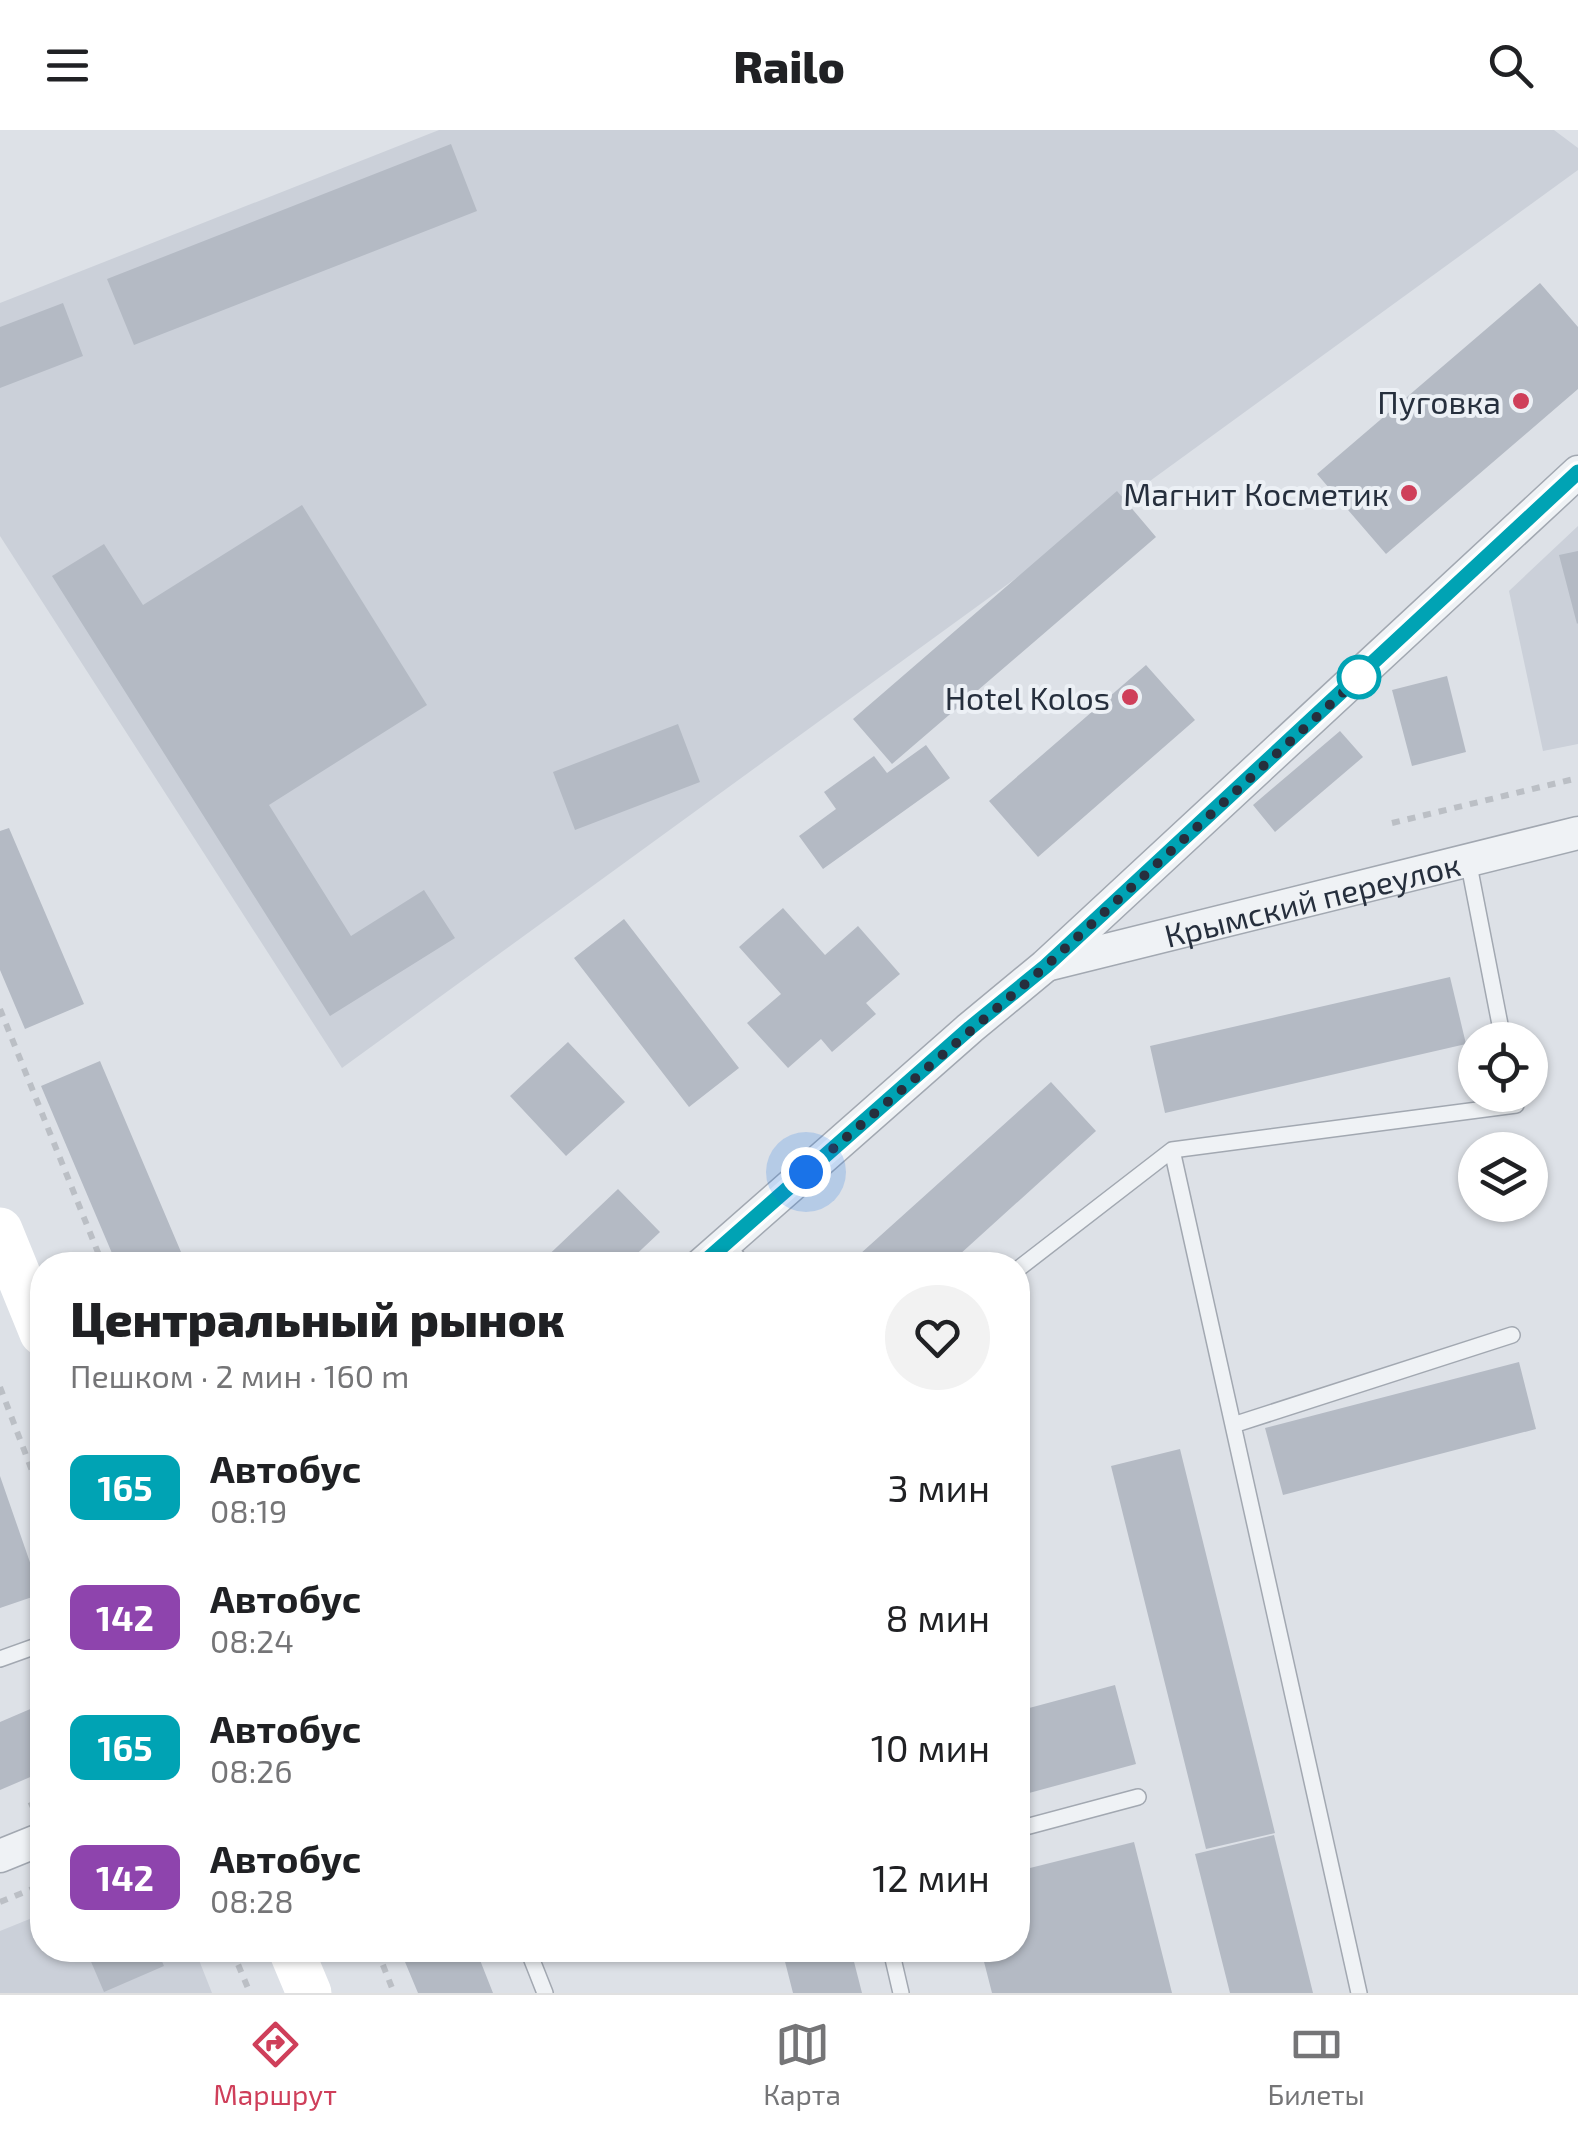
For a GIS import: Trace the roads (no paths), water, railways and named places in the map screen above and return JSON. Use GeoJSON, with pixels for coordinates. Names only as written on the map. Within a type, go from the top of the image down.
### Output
{"type":"FeatureCollection","features":[{"type":"Feature","properties":{"kind":"main road"},"geometry":{"type":"LineString","coordinates":[[0,1230],[30,1303]]}},
{"type":"Feature","properties":{"kind":"main road"},"geometry":{"type":"LineString","coordinates":[[296,1962],[308,1993]]}},
{"type":"Feature","properties":{"kind":"street"},"geometry":{"type":"LineString","coordinates":[[729,1252],[970,1028],[1046,966],[1578,472]]}},
{"type":"Feature","properties":{"kind":"street","name":"Крымский переулок"},"geometry":{"type":"LineString","coordinates":[[1046,966],[1578,834]]}},
{"type":"Feature","properties":{"kind":"street"},"geometry":{"type":"LineString","coordinates":[[0,1856],[30,1844]]}},
{"type":"Feature","properties":{"kind":"lane"},"geometry":{"type":"LineString","coordinates":[[1468,860],[1500,1022]]}},
{"type":"Feature","properties":{"kind":"lane"},"geometry":{"type":"LineString","coordinates":[[1030,1260],[1172,1150],[1462,1112]]}},
{"type":"Feature","properties":{"kind":"lane"},"geometry":{"type":"LineString","coordinates":[[1172,1150],[1360,1993]]}},
{"type":"Feature","properties":{"kind":"lane"},"geometry":{"type":"LineString","coordinates":[[1233,1425],[1512,1335]]}},
{"type":"Feature","properties":{"kind":"lane"},"geometry":{"type":"LineString","coordinates":[[0,1658],[30,1648]]}},
{"type":"Feature","properties":{"kind":"lane"},"geometry":{"type":"LineString","coordinates":[[1030,1826],[1138,1796]]}},
{"type":"Feature","properties":{"kind":"lane"},"geometry":{"type":"LineString","coordinates":[[533,1962],[546,1993]]}},
{"type":"Feature","properties":{"kind":"lane"},"geometry":{"type":"LineString","coordinates":[[893,1962],[901,1993]]}},
{"type":"Feature","properties":{"kind":"place","name":"Пуговка"},"geometry":{"type":"Point","coordinates":[1521,401]}},
{"type":"Feature","properties":{"kind":"place","name":"Магнит Косметик"},"geometry":{"type":"Point","coordinates":[1409,493]}},
{"type":"Feature","properties":{"kind":"place","name":"Hotel Kolos"},"geometry":{"type":"Point","coordinates":[1130,697]}}]}
